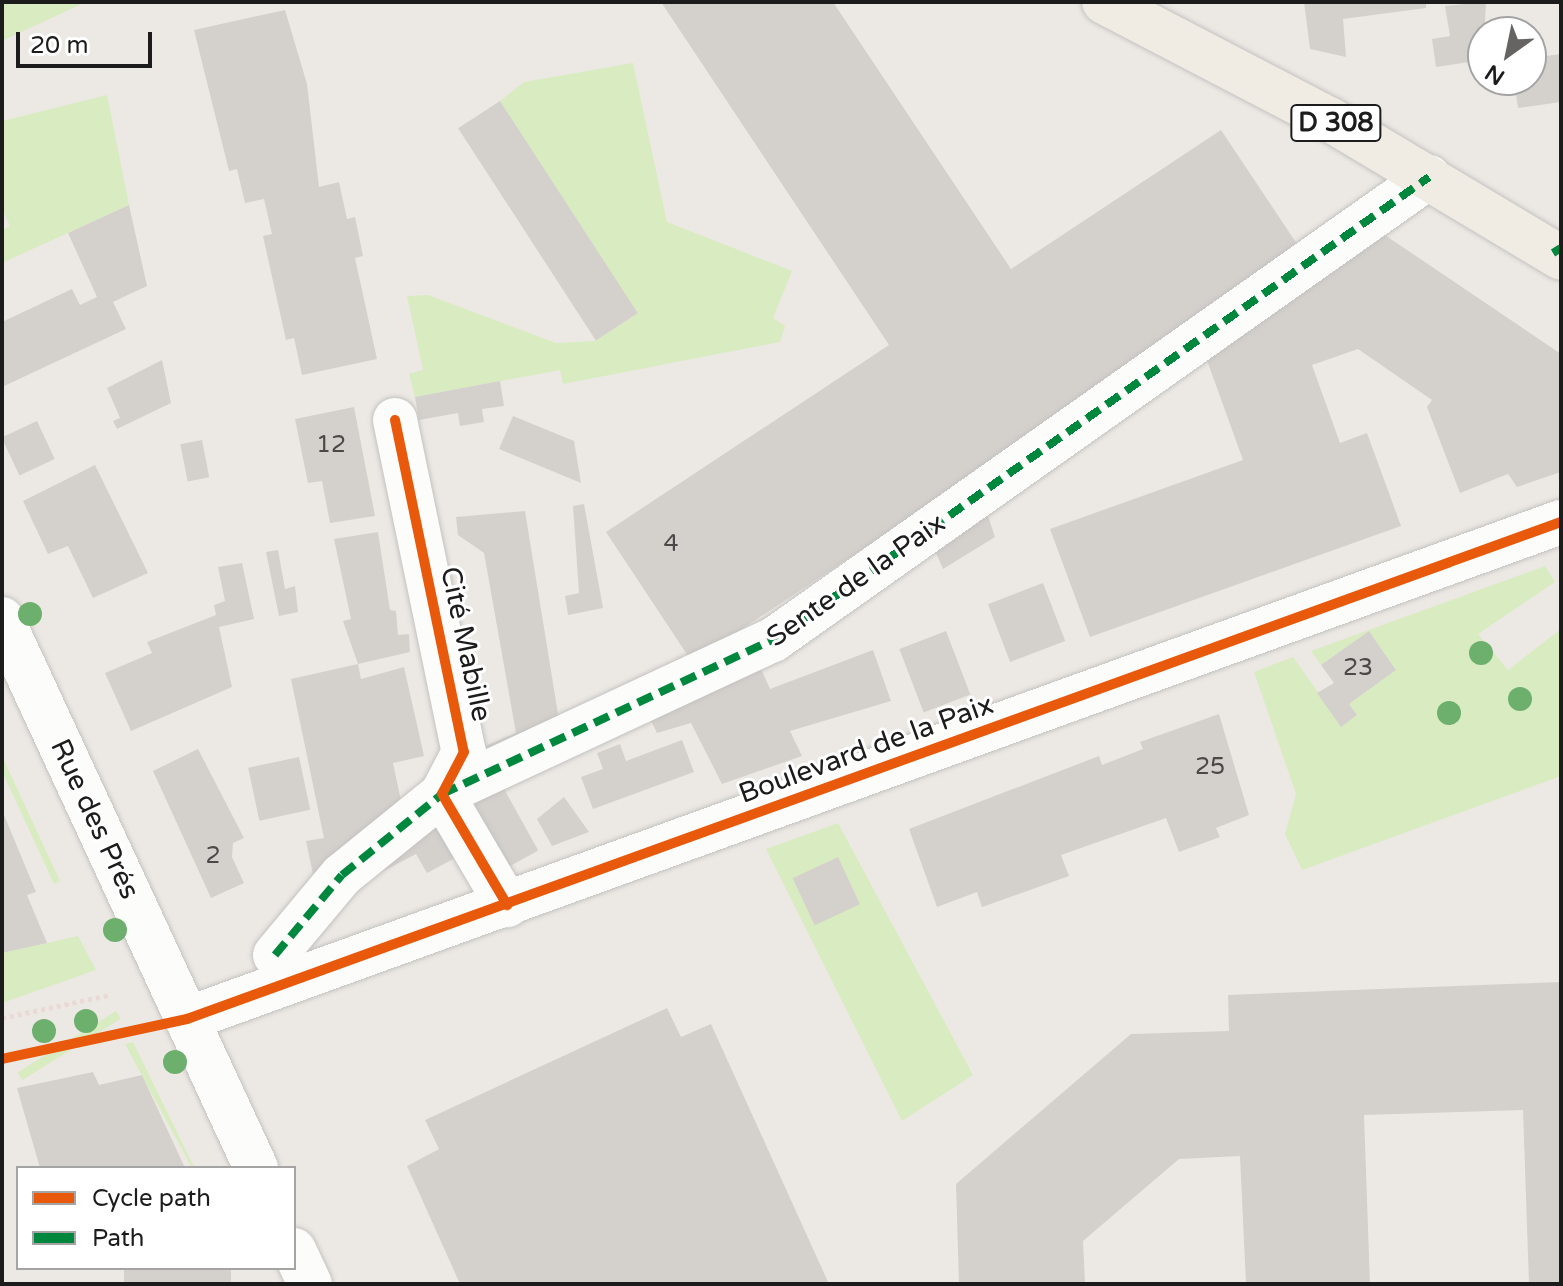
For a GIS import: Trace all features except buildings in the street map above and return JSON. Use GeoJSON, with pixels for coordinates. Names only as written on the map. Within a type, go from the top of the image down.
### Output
{"type":"FeatureCollection","features":[{"type":"Feature","properties":{"kind":"main road","name":"D 308"},"geometry":{"type":"LineString","coordinates":[[1104,2],[1429,177],[1558,253]]}},
{"type":"Feature","properties":{"kind":"street","name":"Sente de la Paix"},"geometry":{"type":"LineString","coordinates":[[275,955],[342,875],[442,794],[773,640],[1429,177]]}},
{"type":"Feature","properties":{"kind":"street","name":"Cité Mabille"},"geometry":{"type":"LineString","coordinates":[[395,420],[464,752],[442,794]]}},
{"type":"Feature","properties":{"kind":"street","name":"Boulevard de la Paix"},"geometry":{"type":"LineString","coordinates":[[187,1019],[1561,522]]}},
{"type":"Feature","properties":{"kind":"street","name":"Rue des Prés"},"geometry":{"type":"LineString","coordinates":[[2,619],[255,1166]]}},
{"type":"Feature","properties":{"kind":"street"},"geometry":{"type":"LineString","coordinates":[[442,794],[507,905]]}},
{"type":"Feature","properties":{"kind":"street"},"geometry":{"type":"LineString","coordinates":[[296,1254],[310,1284]]}},
{"type":"Feature","properties":{"kind":"path"},"geometry":{"type":"LineString","coordinates":[[2,1018],[109,995]]}},
{"type":"Feature","properties":{"kind":"green space"},"geometry":{"type":"Polygon","coordinates":[[[2,2],[86,2],[2,41],[2,2]]]}},
{"type":"Feature","properties":{"kind":"green space"},"geometry":{"type":"Polygon","coordinates":[[[633,63],[667,222],[792,271],[773,318],[785,326],[780,342],[563,384],[560,370],[415,397],[409,374],[423,370],[407,296],[428,295],[556,343],[595,341],[637,314],[500,101],[524,82],[633,63]]]}},
{"type":"Feature","properties":{"kind":"green space"},"geometry":{"type":"Polygon","coordinates":[[[107,95],[129,205],[2,263],[2,230],[10,226],[2,209],[2,121],[107,95]]]}},
{"type":"Feature","properties":{"kind":"green space"},"geometry":{"type":"Polygon","coordinates":[[[1545,566],[1555,582],[1478,634],[1508,670],[1561,629],[1561,776],[1302,870],[1285,834],[1296,794],[1254,672],[1293,657],[1342,726],[1357,715],[1349,704],[1396,670],[1369,631],[1321,665],[1311,651],[1545,566]]]}},
{"type":"Feature","properties":{"kind":"green space"},"geometry":{"type":"Polygon","coordinates":[[[2,756],[60,881],[54,884],[2,771],[2,756]]]}},
{"type":"Feature","properties":{"kind":"green space"},"geometry":{"type":"Polygon","coordinates":[[[838,823],[973,1075],[902,1121],[766,849],[838,823]]]}},
{"type":"Feature","properties":{"kind":"green space"},"geometry":{"type":"Polygon","coordinates":[[[78,936],[96,970],[2,1003],[2,953],[78,936]]]}},
{"type":"Feature","properties":{"kind":"green space"},"geometry":{"type":"Polygon","coordinates":[[[116,1011],[121,1019],[22,1080],[18,1072],[116,1011]]]}},
{"type":"Feature","properties":{"kind":"green space"},"geometry":{"type":"Polygon","coordinates":[[[133,1042],[194,1166],[191,1166],[125,1044],[133,1042]]]}},
{"type":"Feature","properties":{"kind":"marked path"},"geometry":{"type":"LineString","coordinates":[[275,955],[342,875],[442,794],[773,640],[1429,177]]}},
{"type":"Feature","properties":{"kind":"marked path"},"geometry":{"type":"LineString","coordinates":[[1553,253],[1561,248]]}},
{"type":"Feature","properties":{"kind":"cycle path"},"geometry":{"type":"LineString","coordinates":[[395,420],[464,752],[442,794],[507,905]]}},
{"type":"Feature","properties":{"kind":"cycle path"},"geometry":{"type":"LineString","coordinates":[[2,1059],[187,1019],[1561,522]]}}]}
